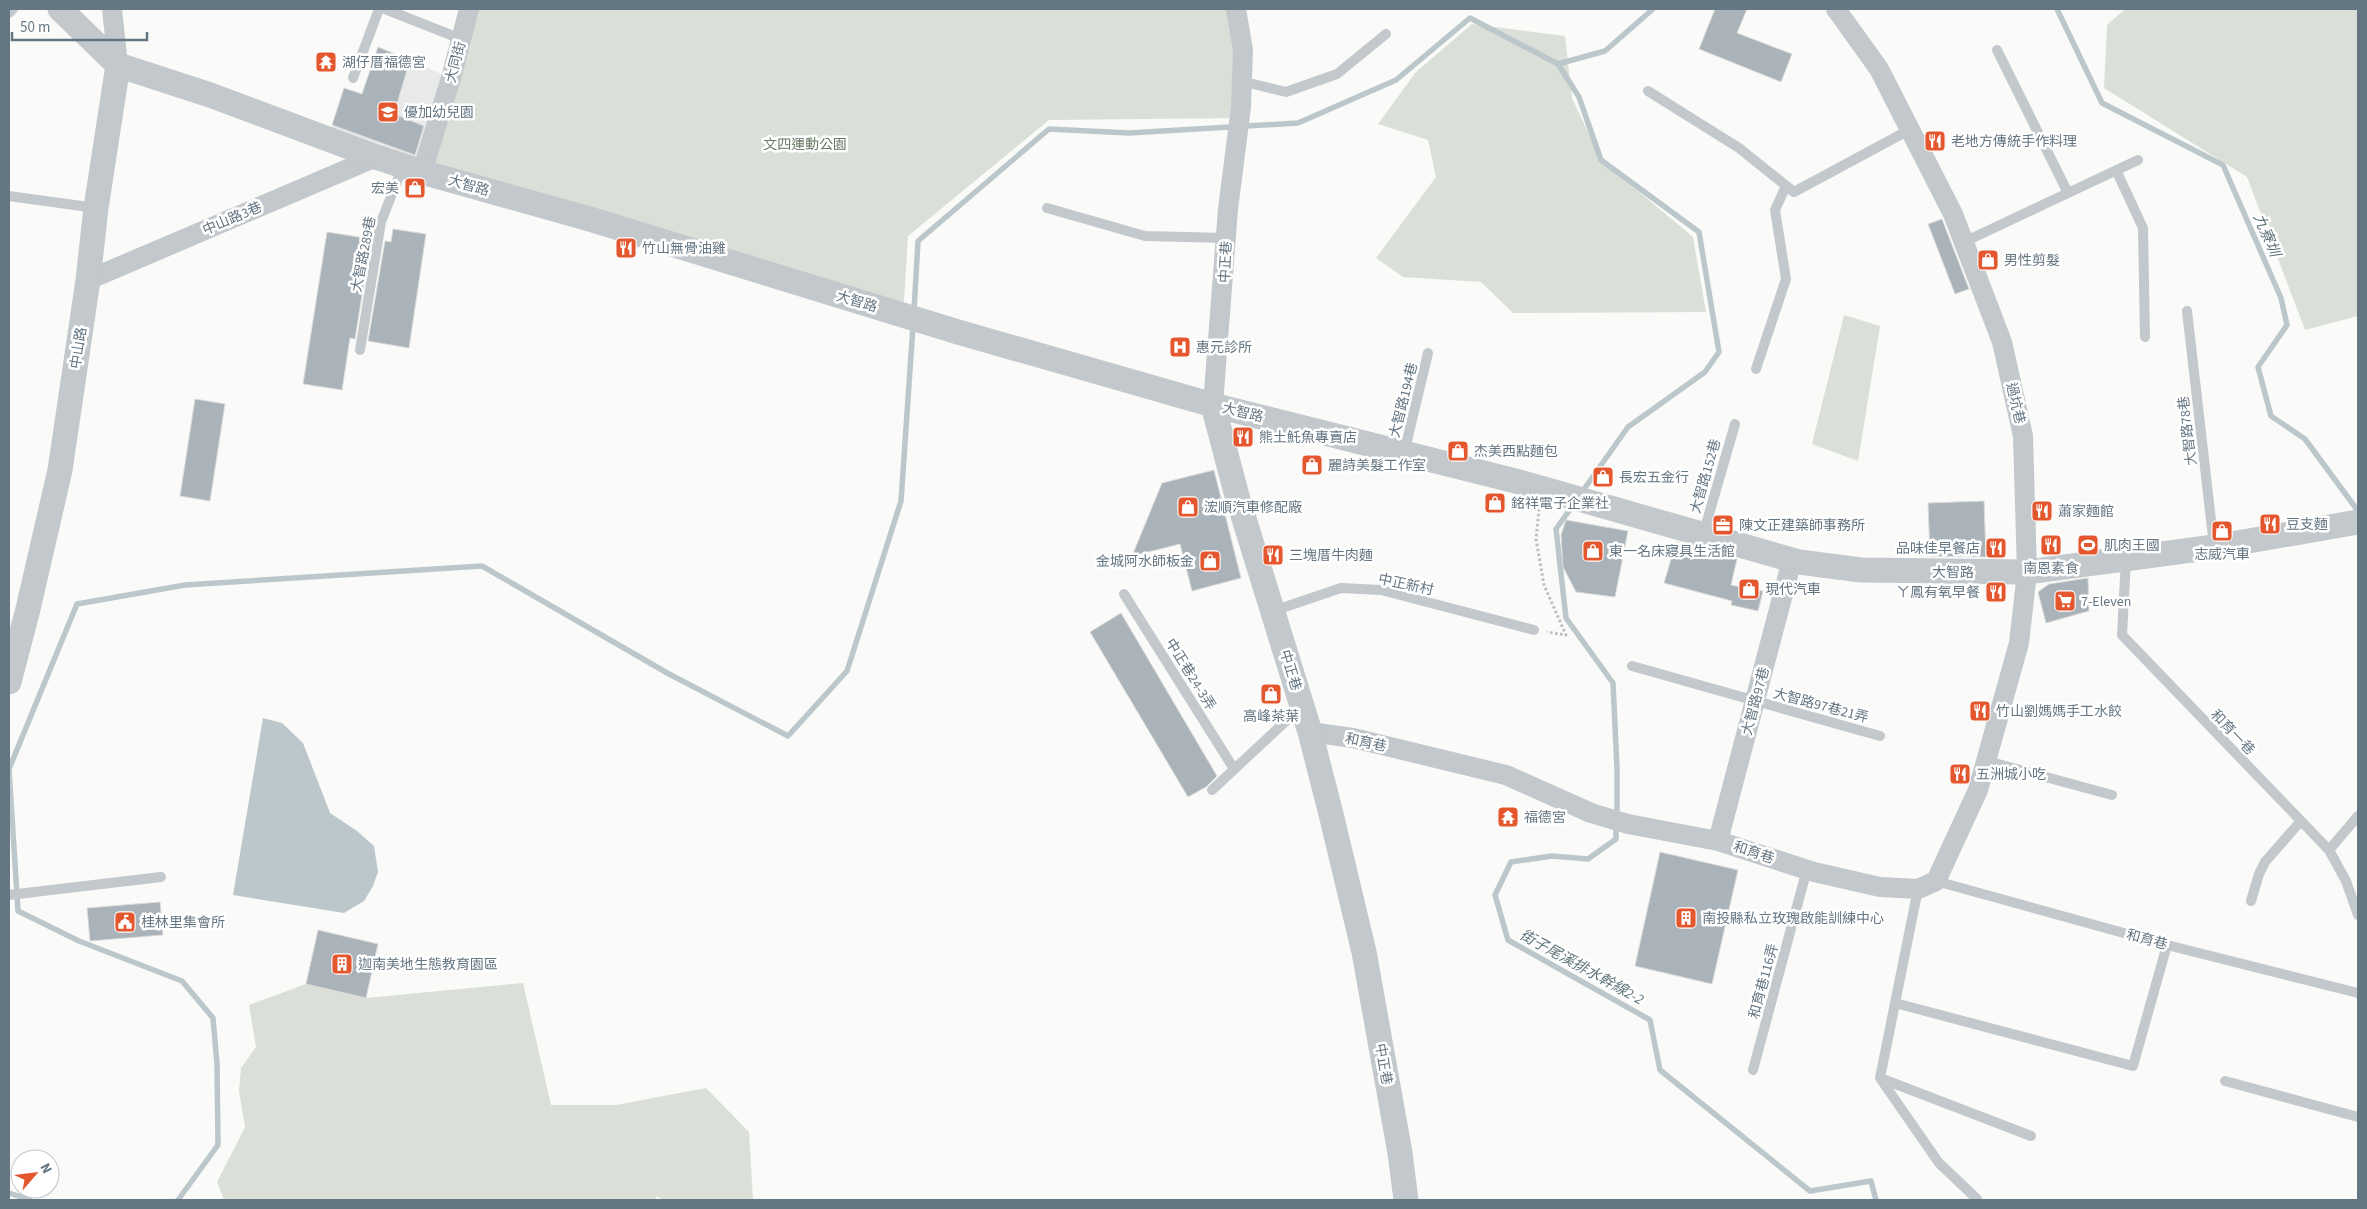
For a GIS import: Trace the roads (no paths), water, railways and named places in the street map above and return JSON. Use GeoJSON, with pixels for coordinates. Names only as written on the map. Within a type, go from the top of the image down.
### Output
{"type":"FeatureCollection","features":[{"type":"Feature","properties":{"kind":"street","name":"大智路"},"geometry":{"type":"LineString","coordinates":[[60,9],[118,65],[412,169],[593,220],[914,319],[1213,404],[1552,492],[1792,560],[1861,570],[2027,572],[2214,547],[2356,523]]}},
{"type":"Feature","properties":{"kind":"street","name":"中山路"},"geometry":{"type":"LineString","coordinates":[[9,682],[60,470],[88,280],[96,208],[118,65],[112,9]]}},
{"type":"Feature","properties":{"kind":"street","name":"大同街"},"geometry":{"type":"LineString","coordinates":[[412,169],[461,39],[470,9]]}},
{"type":"Feature","properties":{"kind":"street"},"geometry":{"type":"LineString","coordinates":[[1236,9],[1243,50],[1242,81]]}},
{"type":"Feature","properties":{"kind":"street","name":"過坑巷"},"geometry":{"type":"LineString","coordinates":[[1836,9],[1879,69],[1912,129],[1948,203],[2002,342],[2024,436],[2027,572]]}},
{"type":"Feature","properties":{"kind":"street","name":"中正巷"},"geometry":{"type":"LineString","coordinates":[[1242,81],[1226,238],[1213,404],[1237,496],[1310,732],[1364,952],[1400,1153],[1406,1200]]}},
{"type":"Feature","properties":{"kind":"street","name":"中山路3巷"},"geometry":{"type":"LineString","coordinates":[[88,280],[376,157]]}},
{"type":"Feature","properties":{"kind":"street","name":"大智路97巷"},"geometry":{"type":"LineString","coordinates":[[1718,841],[1792,560]]}},
{"type":"Feature","properties":{"kind":"street"},"geometry":{"type":"LineString","coordinates":[[1927,885],[1978,790],[2019,644],[2027,572]]}},
{"type":"Feature","properties":{"kind":"street","name":"和育巷"},"geometry":{"type":"LineString","coordinates":[[1310,732],[1353,738],[1506,775],[1591,813],[1628,824],[1718,841],[1808,870],[1880,888],[1927,885]]}},
{"type":"Feature","properties":{"kind":"lane"},"geometry":{"type":"LineString","coordinates":[[9,13],[13,9]]}},
{"type":"Feature","properties":{"kind":"lane"},"geometry":{"type":"LineString","coordinates":[[353,78],[379,9]]}},
{"type":"Feature","properties":{"kind":"lane"},"geometry":{"type":"LineString","coordinates":[[385,9],[461,39]]}},
{"type":"Feature","properties":{"kind":"lane"},"geometry":{"type":"LineString","coordinates":[[1242,81],[1286,92],[1337,74],[1386,34]]}},
{"type":"Feature","properties":{"kind":"lane"},"geometry":{"type":"LineString","coordinates":[[1997,50],[2068,193]]}},
{"type":"Feature","properties":{"kind":"lane"},"geometry":{"type":"LineString","coordinates":[[1648,91],[1739,148],[1794,192],[1912,129]]}},
{"type":"Feature","properties":{"kind":"lane"},"geometry":{"type":"LineString","coordinates":[[1964,242],[2138,160]]}},
{"type":"Feature","properties":{"kind":"lane","name":"大智路289巷"},"geometry":{"type":"LineString","coordinates":[[360,350],[381,222],[412,169]]}},
{"type":"Feature","properties":{"kind":"lane"},"geometry":{"type":"LineString","coordinates":[[2116,170],[2143,228],[2145,337]]}},
{"type":"Feature","properties":{"kind":"lane"},"geometry":{"type":"LineString","coordinates":[[1756,369],[1786,279],[1776,210],[1786,186]]}},
{"type":"Feature","properties":{"kind":"lane"},"geometry":{"type":"LineString","coordinates":[[9,196],[96,208]]}},
{"type":"Feature","properties":{"kind":"lane"},"geometry":{"type":"LineString","coordinates":[[1047,208],[1145,236],[1226,238]]}},
{"type":"Feature","properties":{"kind":"lane","name":"大智路78巷"},"geometry":{"type":"LineString","coordinates":[[2186,311],[2214,547]]}},
{"type":"Feature","properties":{"kind":"lane","name":"大智路194巷"},"geometry":{"type":"LineString","coordinates":[[1404,453],[1428,353]]}},
{"type":"Feature","properties":{"kind":"lane","name":"大智路152巷"},"geometry":{"type":"LineString","coordinates":[[1702,536],[1734,424]]}},
{"type":"Feature","properties":{"kind":"lane","name":"和育一巷"},"geometry":{"type":"LineString","coordinates":[[2126,558],[2122,636],[2329,850],[2346,881],[2358,915]]}},
{"type":"Feature","properties":{"kind":"lane","name":"中正新村"},"geometry":{"type":"LineString","coordinates":[[1272,611],[1341,588],[1381,590],[1534,630]]}},
{"type":"Feature","properties":{"kind":"lane","name":"中正巷24-3弄"},"geometry":{"type":"LineString","coordinates":[[1124,594],[1234,769]]}},
{"type":"Feature","properties":{"kind":"lane","name":"大智路97巷21弄"},"geometry":{"type":"LineString","coordinates":[[1632,666],[1880,736]]}},
{"type":"Feature","properties":{"kind":"lane"},"geometry":{"type":"LineString","coordinates":[[1212,790],[1302,706]]}},
{"type":"Feature","properties":{"kind":"lane"},"geometry":{"type":"LineString","coordinates":[[1987,761],[2112,795]]}},
{"type":"Feature","properties":{"kind":"lane"},"geometry":{"type":"LineString","coordinates":[[2329,850],[2358,816]]}},
{"type":"Feature","properties":{"kind":"lane"},"geometry":{"type":"LineString","coordinates":[[2251,901],[2259,874],[2265,862],[2300,822]]}},
{"type":"Feature","properties":{"kind":"lane","name":"和育巷116弄"},"geometry":{"type":"LineString","coordinates":[[1753,1070],[1808,870]]}},
{"type":"Feature","properties":{"kind":"lane"},"geometry":{"type":"LineString","coordinates":[[9,895],[161,877]]}},
{"type":"Feature","properties":{"kind":"lane"},"geometry":{"type":"LineString","coordinates":[[1927,885],[1895,1004],[1880,1078],[1939,1163],[1977,1199]]}},
{"type":"Feature","properties":{"kind":"lane","name":"和育巷"},"geometry":{"type":"LineString","coordinates":[[1927,885],[2358,993]]}},
{"type":"Feature","properties":{"kind":"lane"},"geometry":{"type":"LineString","coordinates":[[1895,1004],[2133,1066],[2167,945]]}},
{"type":"Feature","properties":{"kind":"lane"},"geometry":{"type":"LineString","coordinates":[[1880,1078],[2031,1136]]}},
{"type":"Feature","properties":{"kind":"lane"},"geometry":{"type":"LineString","coordinates":[[2225,1081],[2358,1117]]}},
{"type":"Feature","properties":{"kind":"waterway"},"geometry":{"type":"LineString","coordinates":[[914,311],[918,241],[1049,129],[1129,133],[1298,123],[1396,80],[1470,18],[1558,64],[1605,51],[1653,9]]}},
{"type":"Feature","properties":{"kind":"waterway","name":"九寮圳"},"geometry":{"type":"LineString","coordinates":[[2057,9],[2102,103],[2223,165],[2281,298],[2287,325],[2258,367],[2271,416],[2305,439],[2358,511]]}},
{"type":"Feature","properties":{"kind":"waterway","name":"街子尾溪排水幹線2-2"},"geometry":{"type":"LineString","coordinates":[[1558,64],[1579,97],[1601,160],[1699,232],[1719,352],[1705,372],[1628,427],[1582,492]]}},
{"type":"Feature","properties":{"kind":"waterway"},"geometry":{"type":"LineString","coordinates":[[178,1200],[218,1145],[217,1064],[213,1018],[182,981],[79,941],[18,911],[9,769],[77,604],[185,585],[482,566],[669,674],[788,736],[847,671],[901,501],[913,326]]}},
{"type":"Feature","properties":{"kind":"waterway","name":"街子尾溪排水幹線2-2"},"geometry":{"type":"LineString","coordinates":[[1574,504],[1556,529],[1566,618],[1613,683],[1617,816]]}},
{"type":"Feature","properties":{"kind":"waterway","name":"街子尾溪排水幹線2-2"},"geometry":{"type":"LineString","coordinates":[[1616,825],[1616,839],[1588,859],[1552,856],[1511,862],[1495,895],[1508,940],[1650,1020],[1660,1070],[1810,1191],[1871,1181],[1876,1200]]}},
{"type":"Feature","properties":{"kind":"waterway"},"geometry":{"type":"LineString","coordinates":[[9,1193],[30,1200]]}},
{"type":"Feature","properties":{"kind":"place","name":"湖仔厝福德宮"},"geometry":{"type":"Point","coordinates":[326,62]}},
{"type":"Feature","properties":{"kind":"place","name":"優加幼兒園"},"geometry":{"type":"Point","coordinates":[388,112]}},
{"type":"Feature","properties":{"kind":"place","name":"老地方傳統手作料理"},"geometry":{"type":"Point","coordinates":[1935,141]}},
{"type":"Feature","properties":{"kind":"place","name":"宏美"},"geometry":{"type":"Point","coordinates":[415,188]}},
{"type":"Feature","properties":{"kind":"place","name":"竹山無骨油雞"},"geometry":{"type":"Point","coordinates":[626,248]}},
{"type":"Feature","properties":{"kind":"place","name":"男性剪髮"},"geometry":{"type":"Point","coordinates":[1988,260]}},
{"type":"Feature","properties":{"kind":"place","name":"惠元診所"},"geometry":{"type":"Point","coordinates":[1180,347]}},
{"type":"Feature","properties":{"kind":"place","name":"熊土魠魚專賣店"},"geometry":{"type":"Point","coordinates":[1243,437]}},
{"type":"Feature","properties":{"kind":"place","name":"杰美西點麵包"},"geometry":{"type":"Point","coordinates":[1458,451]}},
{"type":"Feature","properties":{"kind":"place","name":"麗詩美髮工作室"},"geometry":{"type":"Point","coordinates":[1312,465]}},
{"type":"Feature","properties":{"kind":"place","name":"長宏五金行"},"geometry":{"type":"Point","coordinates":[1603,477]}},
{"type":"Feature","properties":{"kind":"place","name":"銘祥電子企業社"},"geometry":{"type":"Point","coordinates":[1495,503]}},
{"type":"Feature","properties":{"kind":"place","name":"浤順汽車修配廠"},"geometry":{"type":"Point","coordinates":[1188,507]}},
{"type":"Feature","properties":{"kind":"place","name":"蕭家麵館"},"geometry":{"type":"Point","coordinates":[2042,511]}},
{"type":"Feature","properties":{"kind":"place","name":"豆支麵"},"geometry":{"type":"Point","coordinates":[2270,524]}},
{"type":"Feature","properties":{"kind":"place","name":"陳文正建築師事務所"},"geometry":{"type":"Point","coordinates":[1723,525]}},
{"type":"Feature","properties":{"kind":"place","name":"志威汽車"},"geometry":{"type":"Point","coordinates":[2222,531]}},
{"type":"Feature","properties":{"kind":"place","name":"南恩素食"},"geometry":{"type":"Point","coordinates":[2051,545]}},
{"type":"Feature","properties":{"kind":"place","name":"肌肉王國"},"geometry":{"type":"Point","coordinates":[2088,545]}},
{"type":"Feature","properties":{"kind":"place","name":"品味佳早餐店"},"geometry":{"type":"Point","coordinates":[1996,548]}},
{"type":"Feature","properties":{"kind":"place","name":"東一名床寢具生活館"},"geometry":{"type":"Point","coordinates":[1593,551]}},
{"type":"Feature","properties":{"kind":"place","name":"三塊厝牛肉麵"},"geometry":{"type":"Point","coordinates":[1273,555]}},
{"type":"Feature","properties":{"kind":"place","name":"金城阿水師板金"},"geometry":{"type":"Point","coordinates":[1210,561]}},
{"type":"Feature","properties":{"kind":"place","name":"現代汽車"},"geometry":{"type":"Point","coordinates":[1749,589]}},
{"type":"Feature","properties":{"kind":"place","name":"ㄚ鳳有氧早餐"},"geometry":{"type":"Point","coordinates":[1996,592]}},
{"type":"Feature","properties":{"kind":"place","name":"7-Eleven"},"geometry":{"type":"Point","coordinates":[2065,601]}},
{"type":"Feature","properties":{"kind":"place","name":"高峰茶葉"},"geometry":{"type":"Point","coordinates":[1271,694]}},
{"type":"Feature","properties":{"kind":"place","name":"竹山劉媽媽手工水餃"},"geometry":{"type":"Point","coordinates":[1980,711]}},
{"type":"Feature","properties":{"kind":"place","name":"五洲城小吃"},"geometry":{"type":"Point","coordinates":[1960,774]}},
{"type":"Feature","properties":{"kind":"place","name":"福德宮"},"geometry":{"type":"Point","coordinates":[1508,817]}},
{"type":"Feature","properties":{"kind":"place","name":"南投縣私立玫瑰啟能訓練中心"},"geometry":{"type":"Point","coordinates":[1686,918]}},
{"type":"Feature","properties":{"kind":"place","name":"桂林里集會所"},"geometry":{"type":"Point","coordinates":[125,922]}},
{"type":"Feature","properties":{"kind":"place","name":"迦南美地生態教育園區"},"geometry":{"type":"Point","coordinates":[342,964]}},
{"type":"Feature","properties":{"kind":"park label","name":"文四運動公園"},"geometry":{"type":"Point","coordinates":[805,144]}}]}
